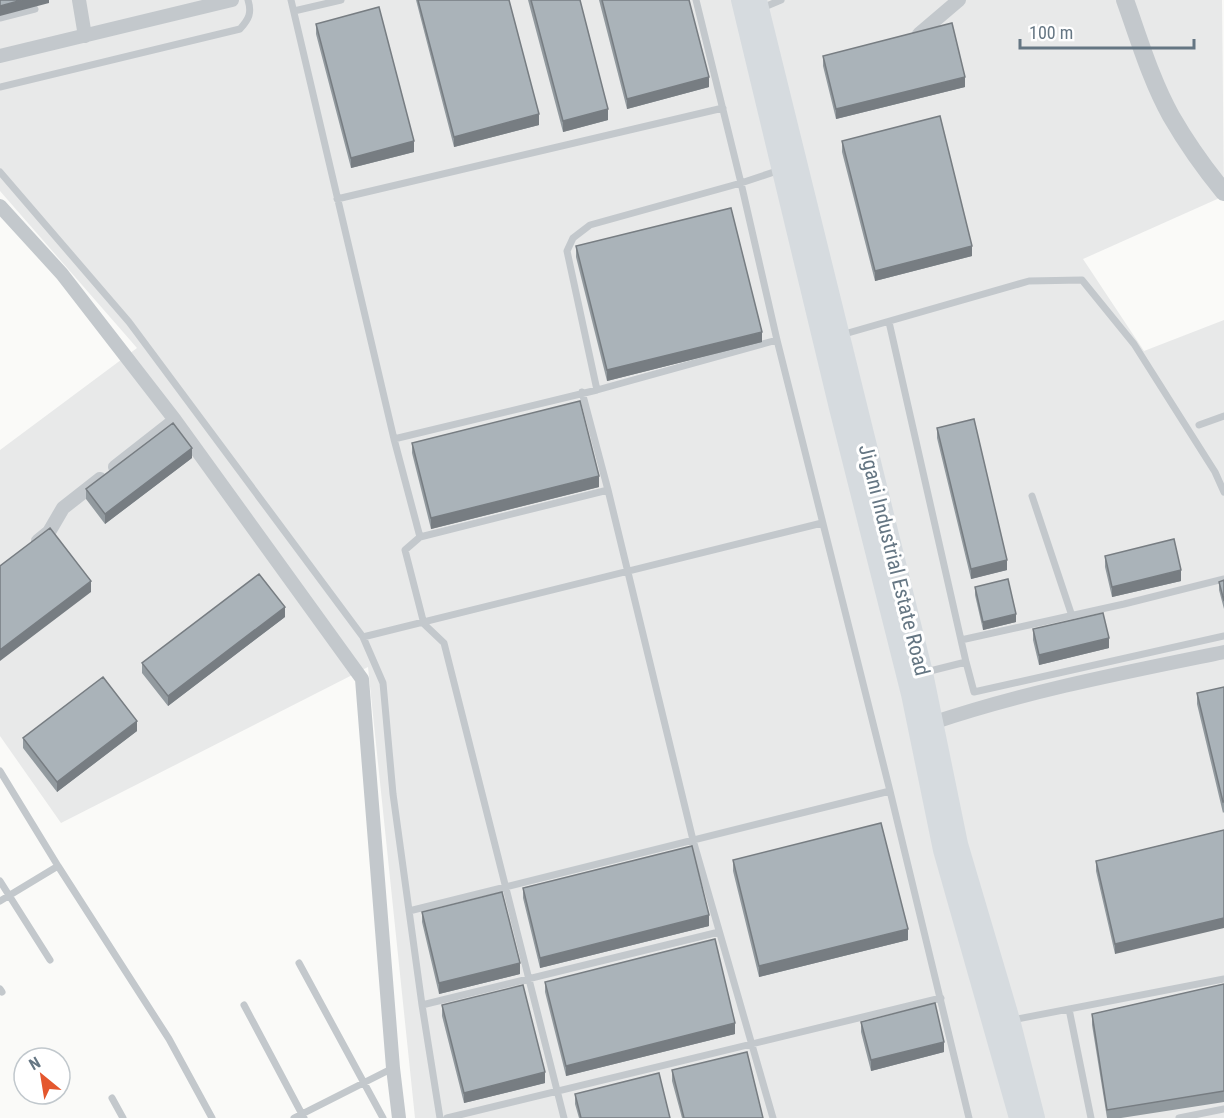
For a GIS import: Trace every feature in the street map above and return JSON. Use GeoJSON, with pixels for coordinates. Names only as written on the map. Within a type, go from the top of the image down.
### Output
{"type":"FeatureCollection","features":[{"type":"Feature","properties":{"kind":"main road","name":"Jigani Industrial Estate Road"},"geometry":{"type":"LineString","coordinates":[[741,0],[839,408],[911,694],[944,850],[1019,1118]]}},
{"type":"Feature","properties":{"kind":"main road","name":"Jigani Industrial Estate Road"},"geometry":{"type":"LineString","coordinates":[[758,5],[923,673],[958,844],[1010,1020],[1035,1118]]}},
{"type":"Feature","properties":{"kind":"street"},"geometry":{"type":"LineString","coordinates":[[80,0],[85,36]]}},
{"type":"Feature","properties":{"kind":"street"},"geometry":{"type":"LineString","coordinates":[[0,56],[232,0]]}},
{"type":"Feature","properties":{"kind":"street"},"geometry":{"type":"LineString","coordinates":[[919,34],[959,0]]}},
{"type":"Feature","properties":{"kind":"street"},"geometry":{"type":"LineString","coordinates":[[1125,0],[1141,47],[1171,116],[1211,177],[1224,192]]}},
{"type":"Feature","properties":{"kind":"street"},"geometry":{"type":"LineString","coordinates":[[0,206],[62,273],[175,420],[362,679],[399,1118]]}},
{"type":"Feature","properties":{"kind":"street"},"geometry":{"type":"LineString","coordinates":[[24,551],[49,532],[63,508],[175,420]]}},
{"type":"Feature","properties":{"kind":"street"},"geometry":{"type":"LineString","coordinates":[[932,723],[995,703],[1108,675],[1224,652]]}},
{"type":"Feature","properties":{"kind":"lane"},"geometry":{"type":"LineString","coordinates":[[0,87],[240,28],[249,19],[251,10],[248,0]]}},
{"type":"Feature","properties":{"kind":"lane"},"geometry":{"type":"LineString","coordinates":[[291,0],[394,439],[420,537]]}},
{"type":"Feature","properties":{"kind":"lane"},"geometry":{"type":"LineString","coordinates":[[294,11],[341,0]]}},
{"type":"Feature","properties":{"kind":"lane"},"geometry":{"type":"LineString","coordinates":[[696,0],[777,340],[890,790],[969,1118]]}},
{"type":"Feature","properties":{"kind":"lane"},"geometry":{"type":"LineString","coordinates":[[758,5],[781,0]]}},
{"type":"Feature","properties":{"kind":"lane"},"geometry":{"type":"LineString","coordinates":[[0,18],[35,9]]}},
{"type":"Feature","properties":{"kind":"lane"},"geometry":{"type":"LineString","coordinates":[[337,199],[723,108]]}},
{"type":"Feature","properties":{"kind":"lane"},"geometry":{"type":"LineString","coordinates":[[597,390],[567,251],[573,238],[590,225],[741,183],[782,169]]}},
{"type":"Feature","properties":{"kind":"lane"},"geometry":{"type":"LineString","coordinates":[[0,172],[129,322],[363,638],[383,683],[393,794],[440,1118]]}},
{"type":"Feature","properties":{"kind":"lane"},"geometry":{"type":"LineString","coordinates":[[839,336],[1029,281],[1082,280],[1134,344],[1215,472],[1224,492]]}},
{"type":"Feature","properties":{"kind":"lane"},"geometry":{"type":"LineString","coordinates":[[890,322],[974,692],[1224,636]]}},
{"type":"Feature","properties":{"kind":"lane"},"geometry":{"type":"LineString","coordinates":[[394,439],[597,390],[777,340]]}},
{"type":"Feature","properties":{"kind":"lane"},"geometry":{"type":"LineString","coordinates":[[582,392],[693,840],[773,1118]]}},
{"type":"Feature","properties":{"kind":"lane"},"geometry":{"type":"LineString","coordinates":[[1199,425],[1224,416]]}},
{"type":"Feature","properties":{"kind":"lane"},"geometry":{"type":"LineString","coordinates":[[564,1118],[444,644],[424,624],[405,550],[420,537],[608,490]]}},
{"type":"Feature","properties":{"kind":"lane"},"geometry":{"type":"LineString","coordinates":[[1032,496],[1072,616]]}},
{"type":"Feature","properties":{"kind":"lane"},"geometry":{"type":"LineString","coordinates":[[363,638],[822,523]]}},
{"type":"Feature","properties":{"kind":"lane"},"geometry":{"type":"LineString","coordinates":[[961,640],[1224,579]]}},
{"type":"Feature","properties":{"kind":"lane"},"geometry":{"type":"LineString","coordinates":[[923,673],[966,662]]}},
{"type":"Feature","properties":{"kind":"lane"},"geometry":{"type":"LineString","coordinates":[[0,771],[169,1039],[212,1118]]}},
{"type":"Feature","properties":{"kind":"lane"},"geometry":{"type":"LineString","coordinates":[[409,911],[890,790]]}},
{"type":"Feature","properties":{"kind":"lane"},"geometry":{"type":"LineString","coordinates":[[0,902],[58,866]]}},
{"type":"Feature","properties":{"kind":"lane"},"geometry":{"type":"LineString","coordinates":[[0,881],[50,960]]}},
{"type":"Feature","properties":{"kind":"lane"},"geometry":{"type":"LineString","coordinates":[[422,1005],[719,932]]}},
{"type":"Feature","properties":{"kind":"lane"},"geometry":{"type":"LineString","coordinates":[[299,963],[383,1118]]}},
{"type":"Feature","properties":{"kind":"lane"},"geometry":{"type":"LineString","coordinates":[[1010,1020],[1224,979]]}},
{"type":"Feature","properties":{"kind":"lane"},"geometry":{"type":"LineString","coordinates":[[447,1118],[941,998]]}},
{"type":"Feature","properties":{"kind":"lane"},"geometry":{"type":"LineString","coordinates":[[244,1005],[303,1116]]}},
{"type":"Feature","properties":{"kind":"lane"},"geometry":{"type":"LineString","coordinates":[[1069,1009],[1091,1118]]}},
{"type":"Feature","properties":{"kind":"lane"},"geometry":{"type":"LineString","coordinates":[[294,1118],[303,1116],[393,1068]]}},
{"type":"Feature","properties":{"kind":"lane"},"geometry":{"type":"LineString","coordinates":[[112,1098],[123,1118]]}},
{"type":"Feature","properties":{"kind":"lane"},"geometry":{"type":"LineString","coordinates":[[1179,1118],[1224,1109]]}},
{"type":"Feature","properties":{"kind":"shaded area"},"geometry":{"type":"Polygon","coordinates":[[[0,0],[1222,0],[1224,196],[1083,259],[1144,351],[1224,320],[1224,1118],[415,1118],[368,667],[61,823],[0,736],[0,450],[137,348],[0,191],[0,0]]]}},
{"type":"Feature","properties":{"kind":"building"},"geometry":{"type":"Polygon","coordinates":[[[0,0],[22,0],[0,6],[0,0]]]}},
{"type":"Feature","properties":{"kind":"building"},"geometry":{"type":"Polygon","coordinates":[[[418,0],[509,0],[539,114],[454,137],[418,0]]]}},
{"type":"Feature","properties":{"kind":"building"},"geometry":{"type":"Polygon","coordinates":[[[531,0],[580,0],[608,109],[563,121],[531,0]]]}},
{"type":"Feature","properties":{"kind":"building"},"geometry":{"type":"Polygon","coordinates":[[[602,0],[689,0],[709,77],[627,99],[602,0]]]}},
{"type":"Feature","properties":{"kind":"building"},"geometry":{"type":"Polygon","coordinates":[[[379,7],[414,141],[351,158],[316,24],[379,7]]]}},
{"type":"Feature","properties":{"kind":"building"},"geometry":{"type":"Polygon","coordinates":[[[952,23],[965,77],[836,109],[823,56],[952,23]]]}},
{"type":"Feature","properties":{"kind":"building"},"geometry":{"type":"Polygon","coordinates":[[[940,116],[972,246],[875,271],[842,141],[940,116]]]}},
{"type":"Feature","properties":{"kind":"building"},"geometry":{"type":"Polygon","coordinates":[[[731,208],[762,332],[607,370],[576,246],[731,208]]]}},
{"type":"Feature","properties":{"kind":"building"},"geometry":{"type":"Polygon","coordinates":[[[580,401],[599,476],[431,518],[412,443],[580,401]]]}},
{"type":"Feature","properties":{"kind":"building"},"geometry":{"type":"Polygon","coordinates":[[[974,419],[1007,560],[971,569],[937,428],[974,419]]]}},
{"type":"Feature","properties":{"kind":"building"},"geometry":{"type":"Polygon","coordinates":[[[173,423],[192,448],[105,514],[86,489],[173,423]]]}},
{"type":"Feature","properties":{"kind":"building"},"geometry":{"type":"Polygon","coordinates":[[[50,528],[91,581],[0,650],[0,566],[50,528]]]}},
{"type":"Feature","properties":{"kind":"building"},"geometry":{"type":"Polygon","coordinates":[[[1174,539],[1181,570],[1112,587],[1105,556],[1174,539]]]}},
{"type":"Feature","properties":{"kind":"building"},"geometry":{"type":"Polygon","coordinates":[[[259,574],[285,607],[168,696],[142,663],[259,574]]]}},
{"type":"Feature","properties":{"kind":"building"},"geometry":{"type":"Polygon","coordinates":[[[1008,579],[1016,614],[983,622],[975,587],[1008,579]]]}},
{"type":"Feature","properties":{"kind":"building"},"geometry":{"type":"Polygon","coordinates":[[[1224,580],[1224,601],[1219,582],[1224,580]]]}},
{"type":"Feature","properties":{"kind":"building"},"geometry":{"type":"Polygon","coordinates":[[[1103,613],[1109,638],[1039,655],[1033,629],[1103,613]]]}},
{"type":"Feature","properties":{"kind":"building"},"geometry":{"type":"Polygon","coordinates":[[[103,677],[137,721],[57,782],[23,738],[103,677]]]}},
{"type":"Feature","properties":{"kind":"building"},"geometry":{"type":"Polygon","coordinates":[[[1224,687],[1224,802],[1223,802],[1197,693],[1224,687]]]}},
{"type":"Feature","properties":{"kind":"building"},"geometry":{"type":"Polygon","coordinates":[[[881,823],[908,929],[759,966],[733,860],[881,823]]]}},
{"type":"Feature","properties":{"kind":"building"},"geometry":{"type":"Polygon","coordinates":[[[1224,830],[1224,918],[1115,944],[1096,861],[1224,830]]]}},
{"type":"Feature","properties":{"kind":"building"},"geometry":{"type":"Polygon","coordinates":[[[692,846],[709,915],[540,958],[523,888],[692,846]]]}},
{"type":"Feature","properties":{"kind":"building"},"geometry":{"type":"Polygon","coordinates":[[[502,892],[520,963],[439,983],[422,912],[502,892]]]}},
{"type":"Feature","properties":{"kind":"building"},"geometry":{"type":"Polygon","coordinates":[[[715,939],[735,1023],[566,1066],[545,982],[715,939]]]}},
{"type":"Feature","properties":{"kind":"building"},"geometry":{"type":"Polygon","coordinates":[[[1224,984],[1224,1091],[1107,1110],[1092,1014],[1224,984]]]}},
{"type":"Feature","properties":{"kind":"building"},"geometry":{"type":"Polygon","coordinates":[[[523,985],[545,1072],[464,1093],[442,1005],[523,985]]]}},
{"type":"Feature","properties":{"kind":"building"},"geometry":{"type":"Polygon","coordinates":[[[935,1003],[944,1042],[871,1060],[861,1022],[935,1003]]]}},
{"type":"Feature","properties":{"kind":"building"},"geometry":{"type":"Polygon","coordinates":[[[747,1052],[763,1118],[684,1118],[672,1070],[747,1052]]]}},
{"type":"Feature","properties":{"kind":"building"},"geometry":{"type":"Polygon","coordinates":[[[659,1073],[670,1118],[581,1118],[575,1094],[659,1073]]]}}]}
